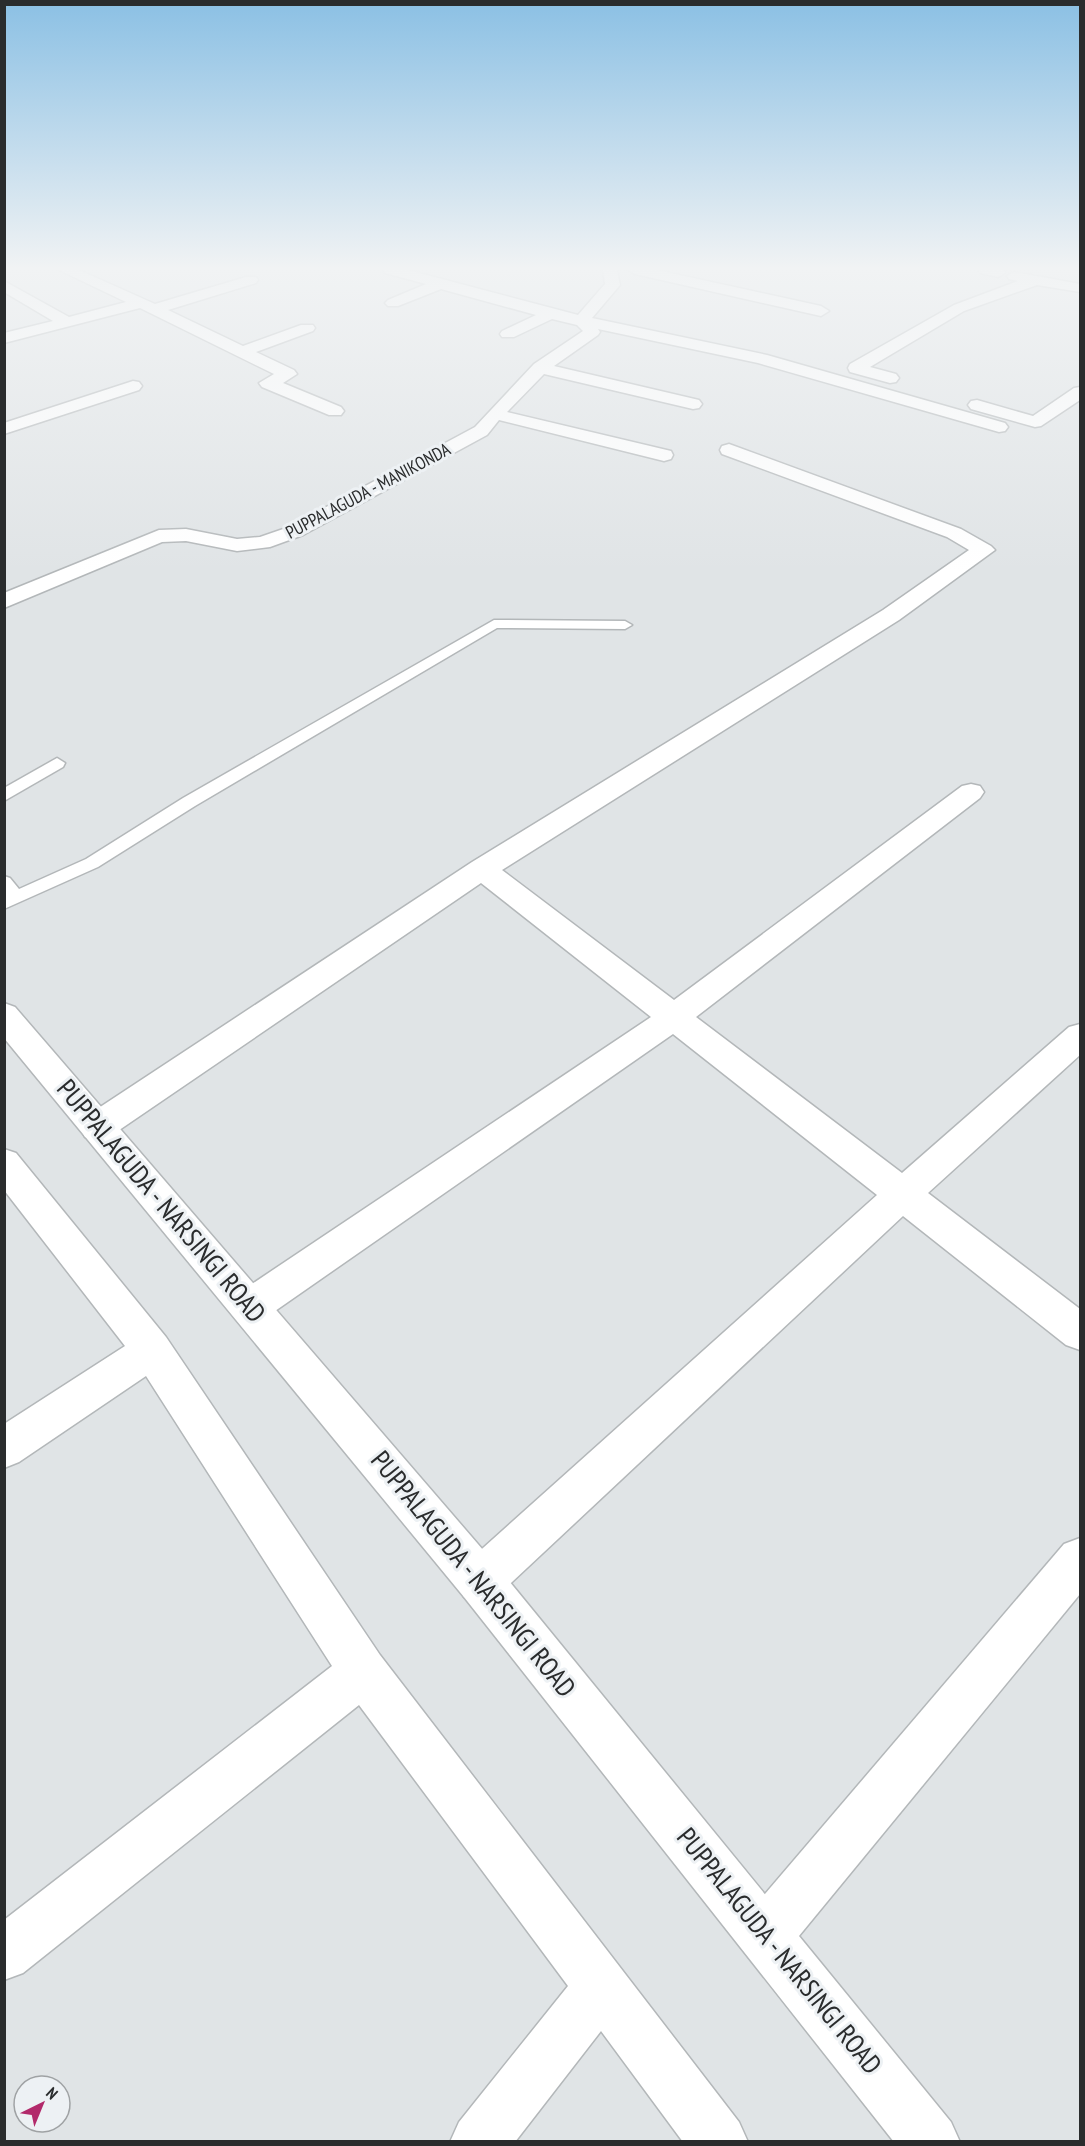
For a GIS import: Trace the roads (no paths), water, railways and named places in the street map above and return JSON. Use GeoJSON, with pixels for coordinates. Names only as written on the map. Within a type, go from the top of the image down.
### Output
{"type":"FeatureCollection","features":[{"type":"Feature","properties":{"kind":"street"},"geometry":{"type":"LineString","coordinates":[[280,370],[288,374],[269,384],[335,411]]}},
{"type":"Feature","properties":{"kind":"street","name":"PUPPALAGUDA - MANIKONDA"},"geometry":{"type":"LineString","coordinates":[[4,601],[159,536],[186,535],[237,545],[263,543],[296,531],[481,431],[538,370]]}},
{"type":"Feature","properties":{"kind":"street"},"geometry":{"type":"LineString","coordinates":[[549,370],[693,404]]}},
{"type":"Feature","properties":{"kind":"street"},"geometry":{"type":"LineString","coordinates":[[799,370],[999,427]]}},
{"type":"Feature","properties":{"kind":"street"},"geometry":{"type":"LineString","coordinates":[[863,370],[1035,422],[1080,392]]}},
{"type":"Feature","properties":{"kind":"street"},"geometry":{"type":"LineString","coordinates":[[4,429],[133,386]]}},
{"type":"Feature","properties":{"kind":"street"},"geometry":{"type":"LineString","coordinates":[[289,411],[310,402]]}},
{"type":"Feature","properties":{"kind":"street"},"geometry":{"type":"LineString","coordinates":[[495,414],[664,455]]}},
{"type":"Feature","properties":{"kind":"street"},"geometry":{"type":"LineString","coordinates":[[97,1127],[482,869],[891,615],[984,550],[954,533],[729,450]]}},
{"type":"Feature","properties":{"kind":"street"},"geometry":{"type":"LineString","coordinates":[[251,1306],[674,1017],[971,792]]}},
{"type":"Feature","properties":{"kind":"street"},"geometry":{"type":"LineString","coordinates":[[482,869],[1080,1332]]}},
{"type":"Feature","properties":{"kind":"street","name":"PUPPALAGUDA - NARSINGI ROAD"},"geometry":{"type":"LineString","coordinates":[[4,1015],[480,1581],[931,2142]]}},
{"type":"Feature","properties":{"kind":"street"},"geometry":{"type":"LineString","coordinates":[[480,1581],[903,1194],[1080,1036]]}},
{"type":"Feature","properties":{"kind":"street"},"geometry":{"type":"LineString","coordinates":[[4,1164],[152,1350],[363,1672],[719,2142]]}},
{"type":"Feature","properties":{"kind":"street"},"geometry":{"type":"LineString","coordinates":[[4,1448],[152,1350]]}},
{"type":"Feature","properties":{"kind":"street"},"geometry":{"type":"LineString","coordinates":[[766,1934],[1080,1560]]}},
{"type":"Feature","properties":{"kind":"street"},"geometry":{"type":"LineString","coordinates":[[4,1954],[363,1672]]}},
{"type":"Feature","properties":{"kind":"street"},"geometry":{"type":"LineString","coordinates":[[479,2142],[601,1987]]}},
{"type":"Feature","properties":{"kind":"lane"},"geometry":{"type":"LineString","coordinates":[[4,882],[10,901],[92,863],[189,802],[494,624],[625,625]]}},
{"type":"Feature","properties":{"kind":"lane"},"geometry":{"type":"LineString","coordinates":[[4,796],[57,763]]}}]}
